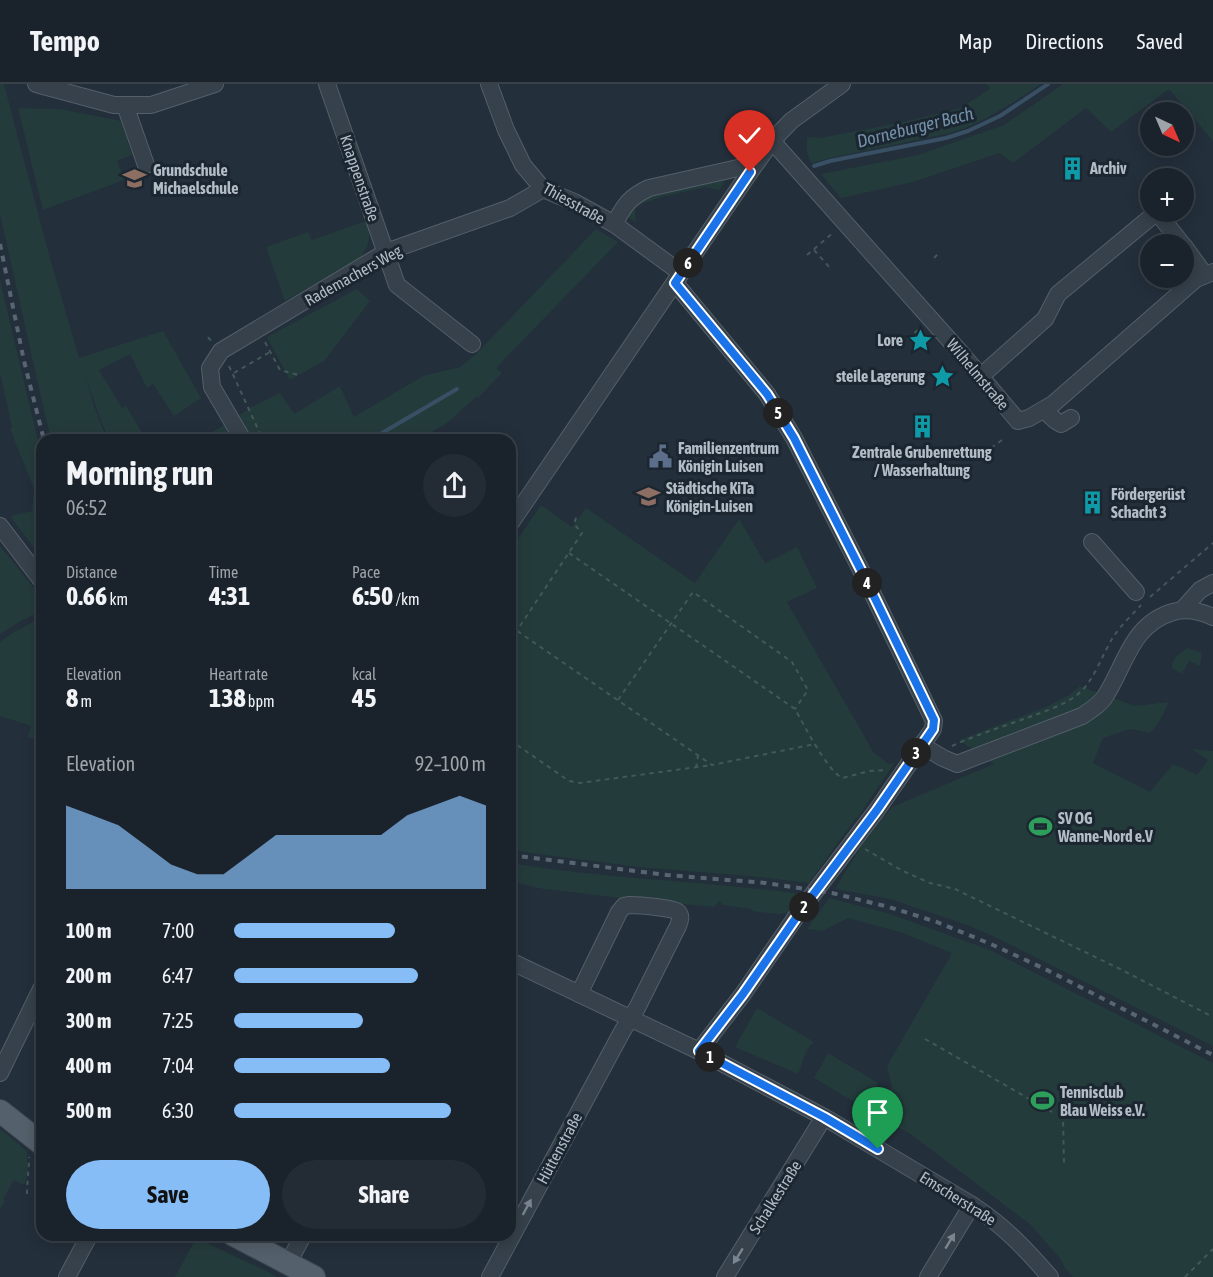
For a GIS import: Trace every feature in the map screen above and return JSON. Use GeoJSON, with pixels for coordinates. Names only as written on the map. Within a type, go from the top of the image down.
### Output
{"type":"FeatureCollection","features":[{"type":"Feature","properties":{"kind":"main road"},"geometry":{"type":"LineString","coordinates":[[0,1111],[36,1139]]}},
{"type":"Feature","properties":{"kind":"main road"},"geometry":{"type":"LineString","coordinates":[[246,1241],[314,1277]]}},
{"type":"Feature","properties":{"kind":"street"},"geometry":{"type":"LineString","coordinates":[[36,84],[114,105],[151,105],[188,88],[215,84]]}},
{"type":"Feature","properties":{"kind":"street","name":"Knappenstraße"},"geometry":{"type":"LineString","coordinates":[[327,84],[397,285],[472,344]]}},
{"type":"Feature","properties":{"kind":"street","name":"Thiesstraße"},"geometry":{"type":"LineString","coordinates":[[489,84],[506,130],[524,165],[543,189],[574,202],[614,225],[678,278],[767,394],[794,438],[934,720],[933,729],[853,843],[699,1051]]}},
{"type":"Feature","properties":{"kind":"street"},"geometry":{"type":"LineString","coordinates":[[516,515],[772,141],[791,121],[842,84]]}},
{"type":"Feature","properties":{"kind":"street"},"geometry":{"type":"LineString","coordinates":[[125,105],[146,165]]}},
{"type":"Feature","properties":{"kind":"street","name":"Wilhelmstraße"},"geometry":{"type":"LineString","coordinates":[[772,141],[931,319],[1018,421],[1029,418],[1053,404],[1196,279],[1209,274]]}},
{"type":"Feature","properties":{"kind":"street","name":"Thiesstraße"},"geometry":{"type":"LineString","coordinates":[[614,225],[626,202],[649,188],[738,168],[750,172]]}},
{"type":"Feature","properties":{"kind":"street","name":"Rademachers Weg"},"geometry":{"type":"LineString","coordinates":[[239,434],[212,387],[210,368],[221,351],[386,252],[510,207],[543,189]]}},
{"type":"Feature","properties":{"kind":"street"},"geometry":{"type":"LineString","coordinates":[[981,376],[1045,319],[1058,294],[1157,212],[1174,234]]}},
{"type":"Feature","properties":{"kind":"street"},"geometry":{"type":"LineString","coordinates":[[1194,257],[1209,274]]}},
{"type":"Feature","properties":{"kind":"street"},"geometry":{"type":"LineString","coordinates":[[1044,410],[1061,424],[1071,418]]}},
{"type":"Feature","properties":{"kind":"street"},"geometry":{"type":"LineString","coordinates":[[0,526],[36,573]]}},
{"type":"Feature","properties":{"kind":"street"},"geometry":{"type":"LineString","coordinates":[[1092,542],[1136,592]]}},
{"type":"Feature","properties":{"kind":"street"},"geometry":{"type":"LineString","coordinates":[[1182,610],[1200,590],[1213,583]]}},
{"type":"Feature","properties":{"kind":"street"},"geometry":{"type":"LineString","coordinates":[[921,745],[957,764],[1082,716],[1097,706],[1105,697],[1137,636],[1148,624],[1164,615],[1182,610],[1203,612],[1213,617]]}},
{"type":"Feature","properties":{"kind":"street"},"geometry":{"type":"LineString","coordinates":[[579,994],[624,906],[630,904],[675,910],[681,919],[630,1019]]}},
{"type":"Feature","properties":{"kind":"street","name":"Emscherstraße"},"geometry":{"type":"LineString","coordinates":[[516,964],[699,1051],[824,1117],[995,1220],[1050,1277]]}},
{"type":"Feature","properties":{"kind":"street"},"geometry":{"type":"LineString","coordinates":[[0,1073],[36,999]]}},
{"type":"Feature","properties":{"kind":"street","name":"Hüttenstraße"},"geometry":{"type":"LineString","coordinates":[[516,1229],[630,1019]]}},
{"type":"Feature","properties":{"kind":"street","name":"Schalkestraße"},"geometry":{"type":"LineString","coordinates":[[725,1277],[824,1117]]}},
{"type":"Feature","properties":{"kind":"street"},"geometry":{"type":"LineString","coordinates":[[928,1277],[972,1205]]}},
{"type":"Feature","properties":{"kind":"street"},"geometry":{"type":"LineString","coordinates":[[68,1277],[86,1241]]}},
{"type":"Feature","properties":{"kind":"street"},"geometry":{"type":"LineString","coordinates":[[288,1263],[300,1241]]}},
{"type":"Feature","properties":{"kind":"street","name":"Hüttenstraße"},"geometry":{"type":"LineString","coordinates":[[490,1277],[510,1241]]}},
{"type":"Feature","properties":{"kind":"path"},"geometry":{"type":"LineString","coordinates":[[807,255],[845,222]]}},
{"type":"Feature","properties":{"kind":"path"},"geometry":{"type":"LineString","coordinates":[[814,250],[831,269]]}},
{"type":"Feature","properties":{"kind":"path"},"geometry":{"type":"LineString","coordinates":[[934,258],[938,254]]}},
{"type":"Feature","properties":{"kind":"path"},"geometry":{"type":"LineString","coordinates":[[901,345],[931,319]]}},
{"type":"Feature","properties":{"kind":"path"},"geometry":{"type":"LineString","coordinates":[[258,329],[280,370],[298,375]]}},
{"type":"Feature","properties":{"kind":"path"},"geometry":{"type":"LineString","coordinates":[[221,351],[260,434]]}},
{"type":"Feature","properties":{"kind":"path"},"geometry":{"type":"LineString","coordinates":[[233,374],[270,352]]}},
{"type":"Feature","properties":{"kind":"path"},"geometry":{"type":"LineString","coordinates":[[991,448],[1002,441]]}},
{"type":"Feature","properties":{"kind":"path"},"geometry":{"type":"LineString","coordinates":[[577,515],[573,524],[582,532],[517,631],[712,765]]}},
{"type":"Feature","properties":{"kind":"path"},"geometry":{"type":"LineString","coordinates":[[943,758],[953,746],[1045,711],[1076,695],[1083,689],[1113,637],[1126,621],[1213,543]]}},
{"type":"Feature","properties":{"kind":"path"},"geometry":{"type":"LineString","coordinates":[[569,553],[795,708],[836,775],[842,778],[870,771],[890,770],[900,776]]}},
{"type":"Feature","properties":{"kind":"path"},"geometry":{"type":"LineString","coordinates":[[618,699],[693,592],[792,662],[808,690],[795,708]]}},
{"type":"Feature","properties":{"kind":"path"},"geometry":{"type":"LineString","coordinates":[[516,744],[569,781],[580,783],[696,768],[816,744]]}},
{"type":"Feature","properties":{"kind":"path"},"geometry":{"type":"LineString","coordinates":[[696,768],[698,756]]}},
{"type":"Feature","properties":{"kind":"path"},"geometry":{"type":"LineString","coordinates":[[853,843],[903,872],[930,883],[955,889],[1213,1017]]}},
{"type":"Feature","properties":{"kind":"path"},"geometry":{"type":"LineString","coordinates":[[926,1040],[1052,1112]]}},
{"type":"Feature","properties":{"kind":"path"},"geometry":{"type":"LineString","coordinates":[[1059,1115],[1063,1118],[1064,1165]]}},
{"type":"Feature","properties":{"kind":"path"},"geometry":{"type":"LineString","coordinates":[[27,1194],[30,1173],[29,1149],[36,1143]]}},
{"type":"Feature","properties":{"kind":"path"},"geometry":{"type":"LineString","coordinates":[[1185,1277],[1213,1249]]}},
{"type":"Feature","properties":{"kind":"green space"},"geometry":{"type":"Polygon","coordinates":[[[0,84],[4,84],[79,358],[163,331],[201,398],[174,416],[153,384],[147,388],[130,354],[99,370],[122,408],[126,406],[143,434],[106,434],[85,376],[105,434],[50,434],[0,214],[0,84]]]}},
{"type":"Feature","properties":{"kind":"green space"},"geometry":{"type":"Polygon","coordinates":[[[987,84],[1041,84],[987,117],[951,133],[812,163],[809,157],[807,137],[820,138],[904,122],[960,108],[990,89],[987,84]]]}},
{"type":"Feature","properties":{"kind":"green space"},"geometry":{"type":"Polygon","coordinates":[[[1063,84],[1213,84],[1213,141],[1194,119],[1194,102],[1180,102],[1169,89],[1151,102],[1140,102],[1140,110],[1111,132],[1086,108],[1013,163],[999,153],[913,182],[841,198],[821,174],[918,155],[1004,125],[1063,84]]]}},
{"type":"Feature","properties":{"kind":"green space"},"geometry":{"type":"Polygon","coordinates":[[[18,108],[60,109],[121,121],[132,155],[117,161],[124,180],[43,210],[18,108]]]}},
{"type":"Feature","properties":{"kind":"green space"},"geometry":{"type":"Polygon","coordinates":[[[729,175],[719,190],[706,187],[641,204],[636,208],[636,222],[625,216],[647,193],[729,175]]]}},
{"type":"Feature","properties":{"kind":"green space"},"geometry":{"type":"Polygon","coordinates":[[[366,221],[369,232],[368,242],[358,260],[285,301],[266,247],[308,232],[312,240],[366,221]]]}},
{"type":"Feature","properties":{"kind":"green space"},"geometry":{"type":"Polygon","coordinates":[[[596,229],[618,242],[496,368],[502,373],[478,398],[476,397],[447,423],[428,434],[209,434],[252,407],[280,393],[294,414],[340,386],[354,417],[423,376],[460,367],[475,355],[596,229]]]}},
{"type":"Feature","properties":{"kind":"green space"},"geometry":{"type":"Polygon","coordinates":[[[0,280],[36,434],[36,550],[10,516],[32,511],[34,489],[10,429],[12,427],[0,373],[0,280]]]}},
{"type":"Feature","properties":{"kind":"green space"},"geometry":{"type":"Polygon","coordinates":[[[357,289],[370,301],[324,361],[290,380],[267,337],[357,289]]]}},
{"type":"Feature","properties":{"kind":"green space"},"geometry":{"type":"Polygon","coordinates":[[[541,505],[572,527],[586,508],[695,583],[739,519],[765,563],[797,547],[817,588],[787,602],[874,753],[889,764],[895,762],[809,883],[639,867],[516,850],[516,541],[541,505]]]}},
{"type":"Feature","properties":{"kind":"green space"},"geometry":{"type":"Polygon","coordinates":[[[0,546],[36,591],[36,614],[0,634],[0,546]]]}},
{"type":"Feature","properties":{"kind":"green space"},"geometry":{"type":"Polygon","coordinates":[[[36,620],[36,739],[27,737],[31,726],[0,716],[0,642],[36,620]]]}},
{"type":"Feature","properties":{"kind":"green space"},"geometry":{"type":"Polygon","coordinates":[[[1188,648],[1202,653],[1200,666],[1189,661],[1182,674],[1172,668],[1172,664],[1177,656],[1188,648]]]}},
{"type":"Feature","properties":{"kind":"green space"},"geometry":{"type":"Polygon","coordinates":[[[1080,686],[1135,706],[1169,702],[1159,722],[1150,733],[1130,729],[1103,738],[1093,763],[1150,792],[1173,764],[1197,775],[1208,760],[1192,749],[1213,751],[1213,1046],[967,925],[890,899],[835,889],[862,845],[892,807],[994,764],[959,740],[1046,707],[1069,695],[1080,686]]]}},
{"type":"Feature","properties":{"kind":"green space"},"geometry":{"type":"Polygon","coordinates":[[[516,864],[583,873],[802,894],[789,913],[778,914],[723,905],[719,901],[714,907],[537,888],[516,882],[516,864]]]}},
{"type":"Feature","properties":{"kind":"green space","name":"Tennisclub Blau Weiss e.V."},"geometry":{"type":"Polygon","coordinates":[[[829,898],[887,913],[990,950],[1213,1063],[1213,1277],[1073,1277],[1031,1225],[909,1133],[874,1116],[892,1087],[887,1066],[952,953],[903,933],[848,918],[823,931],[807,929],[829,898]]]}},
{"type":"Feature","properties":{"kind":"green space"},"geometry":{"type":"Polygon","coordinates":[[[757,1008],[814,1042],[807,1050],[798,1074],[735,1047],[757,1008]]]}},
{"type":"Feature","properties":{"kind":"green space"},"geometry":{"type":"Polygon","coordinates":[[[828,1053],[878,1083],[863,1107],[814,1078],[828,1053]]]}},
{"type":"Feature","properties":{"kind":"green space"},"geometry":{"type":"Polygon","coordinates":[[[0,1129],[27,1151],[28,1173],[24,1185],[14,1180],[0,1209],[0,1129]]]}},
{"type":"Feature","properties":{"kind":"green space"},"geometry":{"type":"Polygon","coordinates":[[[194,1241],[202,1241],[277,1277],[175,1277],[194,1241]]]}},
{"type":"Feature","properties":{"kind":"waterway","name":"Dorneburger Bach"},"geometry":{"type":"LineString","coordinates":[[814,166],[946,138],[968,131],[1000,116],[1048,84]]}},
{"type":"Feature","properties":{"kind":"waterway","name":"Dorneburger Bach"},"geometry":{"type":"LineString","coordinates":[[380,434],[457,389]]}},
{"type":"Feature","properties":{"kind":"railway"},"geometry":{"type":"LineString","coordinates":[[0,244],[24,361],[42,434]]}},
{"type":"Feature","properties":{"kind":"railway"},"geometry":{"type":"LineString","coordinates":[[516,856],[667,875],[766,883],[832,893],[889,907],[937,922],[993,945],[1213,1055]]}},
{"type":"Feature","properties":{"kind":"place","name":"Archiv"},"geometry":{"type":"Point","coordinates":[1072,168]}},
{"type":"Feature","properties":{"kind":"place","name":"Grundschule Michaelschule"},"geometry":{"type":"Point","coordinates":[135,179]}},
{"type":"Feature","properties":{"kind":"place","name":"Lore"},"geometry":{"type":"Point","coordinates":[921,340]}},
{"type":"Feature","properties":{"kind":"place","name":"steile Lagerung"},"geometry":{"type":"Point","coordinates":[943,376]}},
{"type":"Feature","properties":{"kind":"place","name":"Zentrale Grubenrettung / Wasserhaltung"},"geometry":{"type":"Point","coordinates":[922,427]}},
{"type":"Feature","properties":{"kind":"place","name":"Familienzentrum Königin Luisen"},"geometry":{"type":"Point","coordinates":[660,457]}},
{"type":"Feature","properties":{"kind":"place","name":"Städtische KiTa Königin-Luisen"},"geometry":{"type":"Point","coordinates":[648,497]}},
{"type":"Feature","properties":{"kind":"place","name":"Fördergerüst Schacht 3"},"geometry":{"type":"Point","coordinates":[1093,503]}},
{"type":"Feature","properties":{"kind":"place","name":"SV OG Wanne-Nord e.V"},"geometry":{"type":"Point","coordinates":[1040,827]}},
{"type":"Feature","properties":{"kind":"place","name":"Tennisclub Blau Weiss e.V."},"geometry":{"type":"Point","coordinates":[1042,1101]}},
{"type":"Feature","properties":{"kind":"route"},"geometry":{"type":"LineString","coordinates":[[750,172],[675,283],[767,394],[794,438],[934,720],[933,729],[877,810],[699,1051],[824,1117],[878,1149]]}}]}
